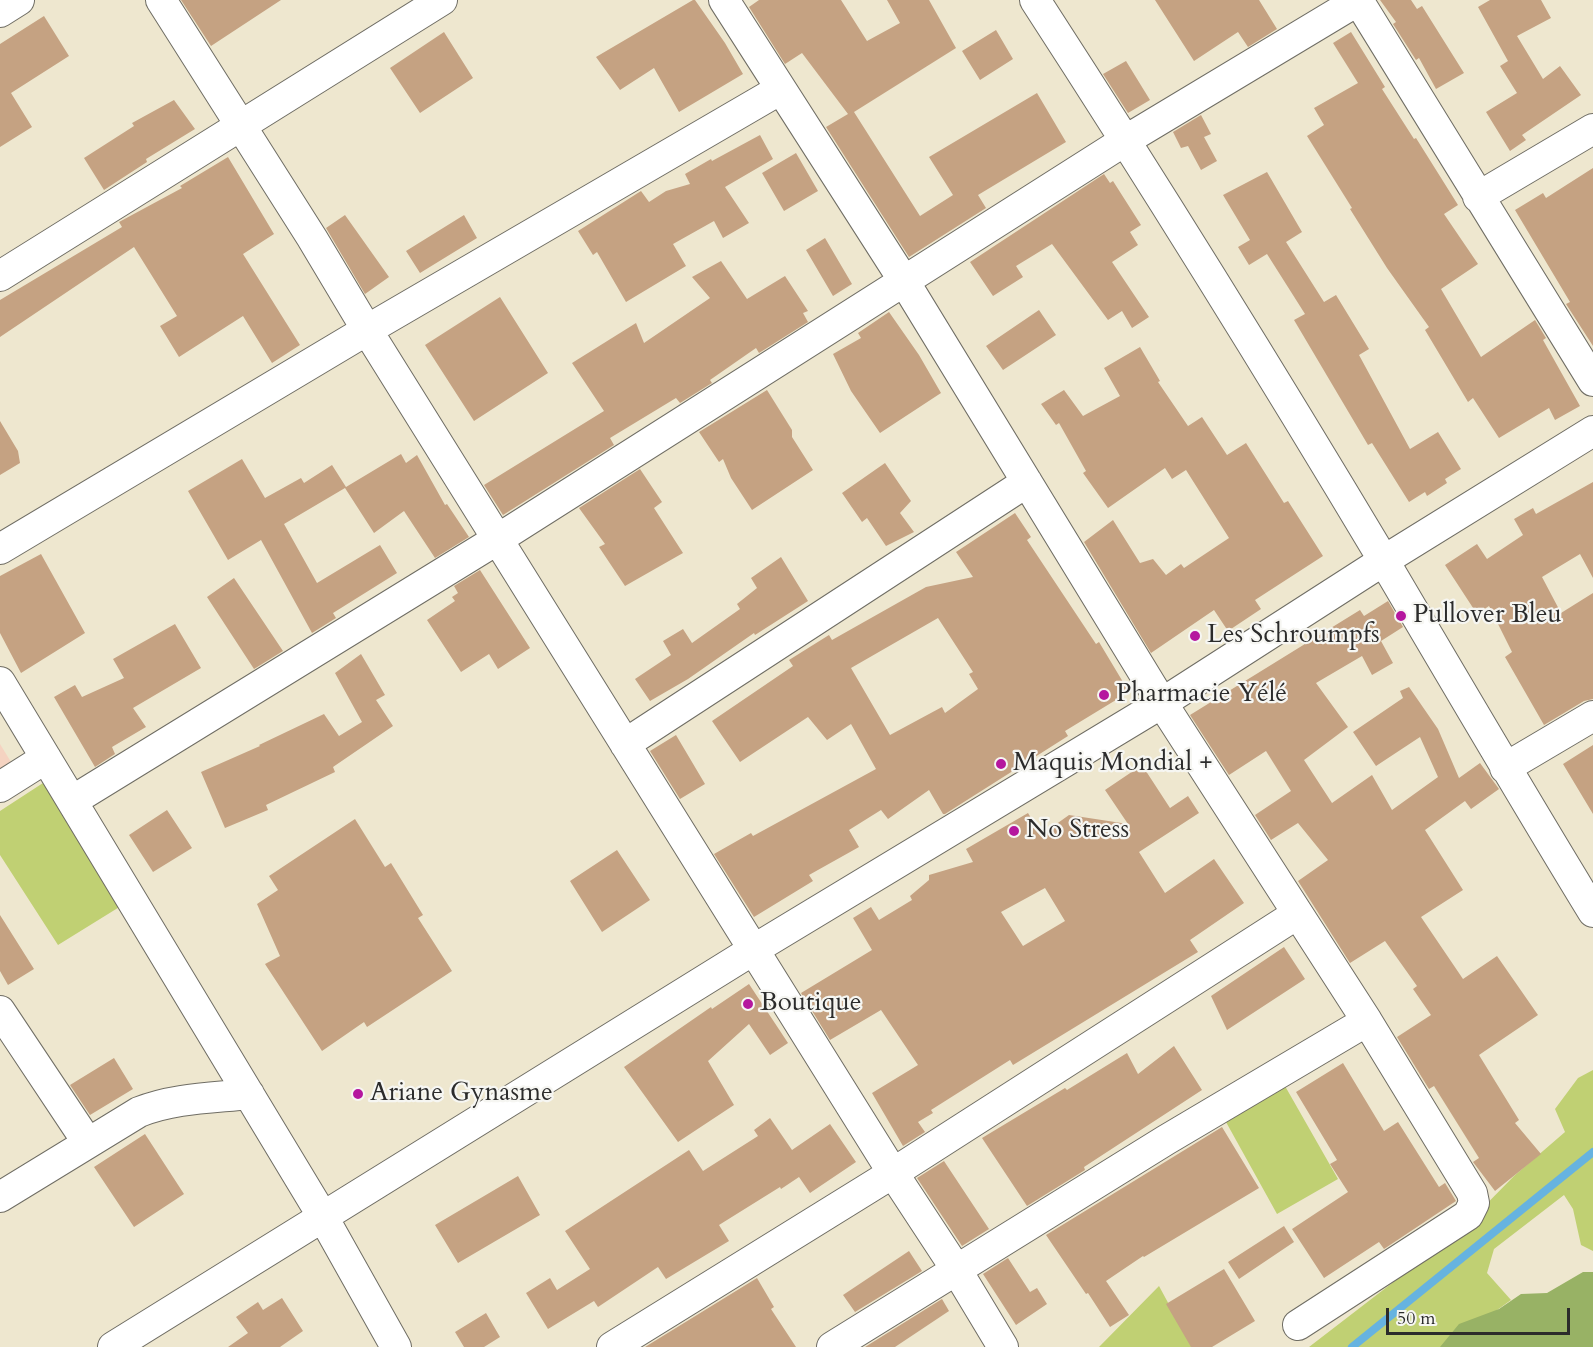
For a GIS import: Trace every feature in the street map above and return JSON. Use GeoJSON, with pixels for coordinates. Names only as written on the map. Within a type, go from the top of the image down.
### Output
{"type":"FeatureCollection","features":[{"type":"Feature","properties":{"kind":"street"},"geometry":{"type":"LineString","coordinates":[[0,12],[19,0]]}},
{"type":"Feature","properties":{"kind":"street"},"geometry":{"type":"LineString","coordinates":[[161,0],[312,238],[753,950],[1003,1347]]}},
{"type":"Feature","properties":{"kind":"street"},"geometry":{"type":"LineString","coordinates":[[0,276],[442,0]]}},
{"type":"Feature","properties":{"kind":"street"},"geometry":{"type":"LineString","coordinates":[[724,0],[904,281],[1162,703],[1367,1021],[1472,1193],[1474,1203],[1468,1215],[1298,1325]]}},
{"type":"Feature","properties":{"kind":"street"},"geometry":{"type":"LineString","coordinates":[[1035,0],[1126,140],[1383,561],[1504,768],[1593,912]]}},
{"type":"Feature","properties":{"kind":"street"},"geometry":{"type":"LineString","coordinates":[[72,801],[498,539],[1126,140],[1359,0],[1593,381]]}},
{"type":"Feature","properties":{"kind":"street"},"geometry":{"type":"LineString","coordinates":[[0,549],[367,330],[781,89]]}},
{"type":"Feature","properties":{"kind":"street"},"geometry":{"type":"LineString","coordinates":[[1478,197],[1593,129]]}},
{"type":"Feature","properties":{"kind":"street"},"geometry":{"type":"LineString","coordinates":[[113,1347],[753,950],[1162,703],[1383,561],[1593,431]]}},
{"type":"Feature","properties":{"kind":"street"},"geometry":{"type":"LineString","coordinates":[[625,744],[1027,482]]}},
{"type":"Feature","properties":{"kind":"street"},"geometry":{"type":"LineString","coordinates":[[0,682],[323,1217],[396,1347]]}},
{"type":"Feature","properties":{"kind":"street"},"geometry":{"type":"LineString","coordinates":[[1504,768],[1593,716]]}},
{"type":"Feature","properties":{"kind":"street"},"geometry":{"type":"LineString","coordinates":[[0,787],[46,758]]}},
{"type":"Feature","properties":{"kind":"street"},"geometry":{"type":"LineString","coordinates":[[612,1347],[893,1173],[1297,914]]}},
{"type":"Feature","properties":{"kind":"street"},"geometry":{"type":"LineString","coordinates":[[0,1011],[88,1143]]}},
{"type":"Feature","properties":{"kind":"street"},"geometry":{"type":"LineString","coordinates":[[832,1347],[1166,1140],[1367,1021]]}},
{"type":"Feature","properties":{"kind":"street"},"geometry":{"type":"LineString","coordinates":[[0,1197],[139,1112],[157,1105],[249,1094]]}},
{"type":"Feature","properties":{"kind":"shaded area"},"geometry":{"type":"Polygon","coordinates":[[[0,744],[11,762],[0,769],[0,744]]]}},
{"type":"Feature","properties":{"kind":"green space"},"geometry":{"type":"Polygon","coordinates":[[[43,783],[121,906],[58,945],[0,855],[0,811],[43,783]]]}},
{"type":"Feature","properties":{"kind":"green space"},"geometry":{"type":"Polygon","coordinates":[[[1593,1070],[1593,1251],[1581,1245],[1573,1209],[1564,1195],[1494,1249],[1487,1273],[1511,1300],[1446,1347],[1309,1347],[1461,1230],[1514,1176],[1565,1132],[1555,1109],[1578,1078],[1593,1070]]]}},
{"type":"Feature","properties":{"kind":"green space"},"geometry":{"type":"Polygon","coordinates":[[[1281,1079],[1338,1179],[1277,1214],[1221,1113],[1281,1079]]]}},
{"type":"Feature","properties":{"kind":"green space"},"geometry":{"type":"Polygon","coordinates":[[[1583,1272],[1593,1272],[1593,1347],[1440,1347],[1459,1324],[1499,1309],[1521,1294],[1547,1293],[1583,1272]]]}},
{"type":"Feature","properties":{"kind":"green space"},"geometry":{"type":"Polygon","coordinates":[[[1159,1286],[1192,1347],[1099,1347],[1159,1286]]]}},
{"type":"Feature","properties":{"kind":"building"},"geometry":{"type":"Polygon","coordinates":[[[181,0],[281,0],[211,46],[181,0]]]}},
{"type":"Feature","properties":{"kind":"building"},"geometry":{"type":"Polygon","coordinates":[[[693,0],[725,43],[743,74],[679,112],[654,68],[620,90],[596,57],[693,0]]]}},
{"type":"Feature","properties":{"kind":"building"},"geometry":{"type":"Polygon","coordinates":[[[759,0],[841,0],[867,41],[900,23],[887,0],[929,0],[956,48],[854,112],[920,216],[953,195],[929,157],[1037,93],[1066,142],[978,195],[986,208],[909,257],[826,127],[848,114],[802,53],[785,64],[749,7],[759,0]]]}},
{"type":"Feature","properties":{"kind":"building"},"geometry":{"type":"Polygon","coordinates":[[[1155,0],[1259,0],[1277,29],[1248,47],[1238,32],[1194,61],[1155,0]]]}},
{"type":"Feature","properties":{"kind":"building"},"geometry":{"type":"Polygon","coordinates":[[[1380,0],[1411,0],[1417,9],[1422,6],[1464,73],[1436,89],[1419,58],[1416,60],[1393,24],[1396,22],[1380,0]]]}},
{"type":"Feature","properties":{"kind":"building"},"geometry":{"type":"Polygon","coordinates":[[[1490,0],[1541,0],[1551,18],[1517,36],[1543,79],[1560,66],[1581,95],[1522,135],[1526,140],[1510,151],[1486,112],[1517,93],[1500,66],[1508,61],[1478,7],[1490,0]]]}},
{"type":"Feature","properties":{"kind":"building"},"geometry":{"type":"Polygon","coordinates":[[[44,16],[69,56],[11,93],[32,127],[0,147],[0,44],[44,16]]]}},
{"type":"Feature","properties":{"kind":"building"},"geometry":{"type":"Polygon","coordinates":[[[996,30],[1013,59],[980,80],[962,51],[996,30]]]}},
{"type":"Feature","properties":{"kind":"building"},"geometry":{"type":"Polygon","coordinates":[[[444,32],[473,78],[420,113],[390,68],[444,32]]]}},
{"type":"Feature","properties":{"kind":"building"},"geometry":{"type":"Polygon","coordinates":[[[1351,32],[1385,87],[1382,89],[1458,205],[1444,214],[1478,264],[1441,289],[1481,357],[1535,320],[1546,338],[1543,340],[1580,406],[1555,420],[1549,408],[1499,438],[1473,398],[1468,402],[1425,330],[1429,327],[1387,268],[1307,136],[1324,125],[1314,108],[1358,83],[1333,43],[1351,32]]]}},
{"type":"Feature","properties":{"kind":"building"},"geometry":{"type":"Polygon","coordinates":[[[1126,61],[1150,100],[1128,113],[1103,74],[1126,61]]]}},
{"type":"Feature","properties":{"kind":"building"},"geometry":{"type":"Polygon","coordinates":[[[174,100],[195,129],[146,159],[147,162],[104,190],[84,158],[134,126],[132,123],[174,100]]]}},
{"type":"Feature","properties":{"kind":"building"},"geometry":{"type":"Polygon","coordinates":[[[1201,115],[1211,134],[1204,137],[1217,161],[1201,170],[1188,146],[1181,148],[1173,132],[1201,115]]]}},
{"type":"Feature","properties":{"kind":"building"},"geometry":{"type":"Polygon","coordinates":[[[760,135],[773,159],[725,187],[749,223],[723,238],[714,221],[673,244],[686,266],[626,302],[597,252],[593,255],[578,231],[641,191],[649,202],[666,191],[690,184],[685,174],[760,135]]]}},
{"type":"Feature","properties":{"kind":"building"},"geometry":{"type":"Polygon","coordinates":[[[796,153],[818,191],[784,211],[762,173],[796,153]]]}},
{"type":"Feature","properties":{"kind":"building"},"geometry":{"type":"Polygon","coordinates":[[[228,157],[274,234],[243,254],[300,345],[272,363],[243,316],[179,357],[160,326],[177,316],[134,247],[0,337],[0,300],[122,227],[119,222],[182,188],[180,186],[228,157]]]}},
{"type":"Feature","properties":{"kind":"building"},"geometry":{"type":"Polygon","coordinates":[[[1593,168],[1593,346],[1566,304],[1570,302],[1515,210],[1543,193],[1546,198],[1593,168]]]}},
{"type":"Feature","properties":{"kind":"building"},"geometry":{"type":"Polygon","coordinates":[[[1267,172],[1302,232],[1286,242],[1324,302],[1336,295],[1369,349],[1359,355],[1410,449],[1438,432],[1461,469],[1445,479],[1447,483],[1427,496],[1425,492],[1409,502],[1372,443],[1368,445],[1294,320],[1305,314],[1267,254],[1249,265],[1238,247],[1250,240],[1223,195],[1267,172]]]}},
{"type":"Feature","properties":{"kind":"building"},"geometry":{"type":"Polygon","coordinates":[[[1104,174],[1110,183],[1113,181],[1141,225],[1130,232],[1138,245],[1112,262],[1149,317],[1132,328],[1122,311],[1108,320],[1052,244],[1016,266],[1023,277],[993,296],[970,262],[1104,174]]]}},
{"type":"Feature","properties":{"kind":"building"},"geometry":{"type":"Polygon","coordinates":[[[345,215],[389,277],[365,294],[326,228],[345,215]]]}},
{"type":"Feature","properties":{"kind":"building"},"geometry":{"type":"Polygon","coordinates":[[[464,215],[477,238],[420,273],[406,251],[464,215]]]}},
{"type":"Feature","properties":{"kind":"building"},"geometry":{"type":"Polygon","coordinates":[[[825,238],[852,284],[833,296],[806,250],[825,238]]]}},
{"type":"Feature","properties":{"kind":"building"},"geometry":{"type":"Polygon","coordinates":[[[721,261],[747,299],[785,276],[808,311],[803,313],[808,322],[759,353],[756,348],[710,380],[712,383],[680,403],[676,398],[610,438],[614,445],[503,515],[484,485],[604,411],[572,363],[636,323],[644,343],[710,298],[692,277],[721,261]]]}},
{"type":"Feature","properties":{"kind":"building"},"geometry":{"type":"Polygon","coordinates":[[[500,297],[548,373],[474,421],[425,345],[500,297]]]}},
{"type":"Feature","properties":{"kind":"building"},"geometry":{"type":"Polygon","coordinates":[[[1039,310],[1056,335],[1003,370],[986,346],[1039,310]]]}},
{"type":"Feature","properties":{"kind":"building"},"geometry":{"type":"Polygon","coordinates":[[[889,312],[919,355],[941,393],[880,433],[851,391],[833,354],[861,338],[858,333],[889,312]]]}},
{"type":"Feature","properties":{"kind":"building"},"geometry":{"type":"Polygon","coordinates":[[[1140,347],[1160,381],[1158,382],[1188,426],[1202,417],[1227,455],[1246,443],[1284,503],[1288,501],[1323,556],[1255,600],[1261,609],[1228,631],[1214,610],[1151,653],[1084,542],[1113,520],[1140,563],[1153,559],[1166,575],[1181,564],[1184,568],[1229,538],[1186,470],[1172,479],[1165,468],[1108,508],[1083,473],[1086,471],[1059,423],[1056,425],[1041,404],[1064,390],[1083,416],[1120,396],[1104,368],[1140,347]]]}},
{"type":"Feature","properties":{"kind":"building"},"geometry":{"type":"Polygon","coordinates":[[[767,390],[813,470],[752,510],[731,478],[723,459],[719,462],[699,432],[767,390]]]}},
{"type":"Feature","properties":{"kind":"building"},"geometry":{"type":"Polygon","coordinates":[[[0,421],[18,451],[20,463],[0,475],[0,421]]]}},
{"type":"Feature","properties":{"kind":"building"},"geometry":{"type":"Polygon","coordinates":[[[401,454],[406,463],[417,455],[445,505],[447,504],[469,537],[435,558],[404,511],[374,533],[345,488],[284,524],[317,583],[380,545],[397,573],[333,613],[336,618],[312,633],[261,540],[228,560],[188,491],[242,459],[265,498],[301,478],[304,483],[332,465],[346,487],[401,454]]]}},
{"type":"Feature","properties":{"kind":"building"},"geometry":{"type":"Polygon","coordinates":[[[885,463],[911,501],[900,513],[914,532],[886,546],[867,518],[862,522],[842,493],[885,463]]]}},
{"type":"Feature","properties":{"kind":"building"},"geometry":{"type":"Polygon","coordinates":[[[640,469],[662,502],[654,508],[683,553],[625,586],[599,547],[605,544],[579,508],[640,469]]]}},
{"type":"Feature","properties":{"kind":"building"},"geometry":{"type":"Polygon","coordinates":[[[1593,482],[1593,578],[1580,554],[1542,577],[1561,613],[1593,593],[1593,699],[1584,701],[1544,725],[1505,657],[1512,652],[1489,606],[1477,614],[1445,565],[1477,544],[1487,559],[1523,535],[1514,519],[1533,508],[1536,514],[1593,482]]]}},
{"type":"Feature","properties":{"kind":"building"},"geometry":{"type":"Polygon","coordinates":[[[1015,513],[1031,537],[1027,540],[1096,644],[1099,642],[1129,692],[1065,731],[1068,736],[945,814],[929,790],[888,819],[881,810],[849,830],[859,847],[809,875],[813,881],[754,917],[714,854],[751,833],[753,836],[876,769],[851,724],[827,740],[808,717],[740,762],[712,721],[793,666],[789,660],[829,635],[832,640],[926,587],[973,577],[956,552],[1015,513]],[[938,618],[851,668],[890,735],[942,707],[945,713],[978,689],[969,674],[973,672],[938,618]]]}},
{"type":"Feature","properties":{"kind":"building"},"geometry":{"type":"Polygon","coordinates":[[[41,554],[85,633],[21,673],[0,633],[0,576],[41,554]]]}},
{"type":"Feature","properties":{"kind":"building"},"geometry":{"type":"Polygon","coordinates":[[[781,557],[808,601],[755,635],[754,633],[688,679],[650,701],[635,679],[671,655],[663,641],[683,629],[692,643],[740,609],[737,604],[757,588],[751,578],[781,557]]]}},
{"type":"Feature","properties":{"kind":"building"},"geometry":{"type":"Polygon","coordinates":[[[480,570],[530,648],[498,669],[489,654],[461,672],[427,620],[455,601],[452,597],[458,593],[454,586],[480,570]]]}},
{"type":"Feature","properties":{"kind":"building"},"geometry":{"type":"Polygon","coordinates":[[[234,578],[283,651],[254,669],[207,597],[234,578]]]}},
{"type":"Feature","properties":{"kind":"building"},"geometry":{"type":"Polygon","coordinates":[[[1388,601],[1403,627],[1381,641],[1393,663],[1372,675],[1362,656],[1316,683],[1348,727],[1304,760],[1332,803],[1372,775],[1392,810],[1438,777],[1420,737],[1376,766],[1353,732],[1403,698],[1400,691],[1409,687],[1438,729],[1459,778],[1480,763],[1499,789],[1471,809],[1465,801],[1425,830],[1463,890],[1421,917],[1463,979],[1497,956],[1538,1015],[1479,1055],[1519,1120],[1515,1123],[1541,1154],[1495,1191],[1473,1162],[1479,1158],[1434,1086],[1429,1089],[1397,1037],[1431,1015],[1413,989],[1417,986],[1385,941],[1350,963],[1298,881],[1328,860],[1298,823],[1271,840],[1255,815],[1291,791],[1266,751],[1229,775],[1190,715],[1360,610],[1364,616],[1388,601]]]}},
{"type":"Feature","properties":{"kind":"building"},"geometry":{"type":"Polygon","coordinates":[[[175,624],[201,668],[133,708],[146,727],[112,747],[115,754],[95,767],[54,697],[75,685],[82,697],[124,678],[113,659],[175,624]]]}},
{"type":"Feature","properties":{"kind":"building"},"geometry":{"type":"Polygon","coordinates":[[[361,654],[385,695],[376,700],[393,726],[333,767],[335,772],[266,805],[268,810],[225,828],[201,772],[324,714],[339,736],[362,722],[335,673],[361,654]]]}},
{"type":"Feature","properties":{"kind":"building"},"geometry":{"type":"Polygon","coordinates":[[[676,735],[705,784],[680,799],[650,751],[676,735]]]}},
{"type":"Feature","properties":{"kind":"building"},"geometry":{"type":"Polygon","coordinates":[[[1593,745],[1593,814],[1563,764],[1593,745]]]}},
{"type":"Feature","properties":{"kind":"building"},"geometry":{"type":"Polygon","coordinates":[[[1142,765],[1170,808],[1188,796],[1199,813],[1139,852],[1165,893],[1214,859],[1244,903],[1190,940],[1198,952],[1013,1065],[1010,1060],[931,1110],[933,1113],[918,1122],[925,1132],[903,1146],[872,1093],[918,1065],[881,1010],[830,1040],[801,993],[872,950],[853,918],[871,907],[879,920],[912,900],[910,896],[929,880],[929,875],[973,862],[966,849],[1028,813],[1041,835],[1069,815],[1128,824],[1105,790],[1142,765]],[[1045,888],[1001,912],[1023,946],[1065,921],[1045,888]]]}},
{"type":"Feature","properties":{"kind":"building"},"geometry":{"type":"Polygon","coordinates":[[[167,810],[192,848],[153,872],[129,835],[167,810]]]}},
{"type":"Feature","properties":{"kind":"building"},"geometry":{"type":"Polygon","coordinates":[[[355,819],[385,867],[391,863],[423,915],[418,918],[452,971],[367,1027],[364,1022],[322,1051],[265,964],[280,956],[257,904],[278,890],[269,876],[355,819]]]}},
{"type":"Feature","properties":{"kind":"building"},"geometry":{"type":"Polygon","coordinates":[[[617,850],[650,900],[602,932],[570,881],[617,850]]]}},
{"type":"Feature","properties":{"kind":"building"},"geometry":{"type":"Polygon","coordinates":[[[0,915],[34,969],[8,985],[0,971],[0,915]]]}},
{"type":"Feature","properties":{"kind":"building"},"geometry":{"type":"Polygon","coordinates":[[[1284,947],[1305,979],[1227,1030],[1211,996],[1284,947]]]}},
{"type":"Feature","properties":{"kind":"building"},"geometry":{"type":"Polygon","coordinates":[[[749,984],[788,1043],[770,1055],[749,1024],[708,1061],[734,1105],[678,1142],[624,1067],[711,1007],[712,1009],[749,984]]]}},
{"type":"Feature","properties":{"kind":"building"},"geometry":{"type":"Polygon","coordinates":[[[1174,1046],[1202,1090],[1084,1167],[1085,1170],[1027,1206],[982,1138],[1127,1053],[1138,1074],[1174,1046]]]}},
{"type":"Feature","properties":{"kind":"building"},"geometry":{"type":"Polygon","coordinates":[[[114,1058],[133,1089],[90,1115],[70,1085],[114,1058]]]}},
{"type":"Feature","properties":{"kind":"building"},"geometry":{"type":"Polygon","coordinates":[[[1343,1063],[1384,1131],[1398,1122],[1439,1187],[1445,1183],[1456,1201],[1384,1249],[1379,1242],[1324,1278],[1292,1229],[1348,1192],[1330,1164],[1337,1160],[1296,1092],[1343,1063]]]}},
{"type":"Feature","properties":{"kind":"building"},"geometry":{"type":"Polygon","coordinates":[[[770,1118],[792,1150],[830,1124],[856,1162],[810,1193],[799,1177],[781,1189],[780,1187],[719,1225],[729,1241],[666,1279],[658,1267],[598,1307],[594,1301],[548,1329],[526,1293],[550,1278],[557,1290],[590,1269],[565,1231],[689,1150],[703,1171],[758,1136],[754,1130],[770,1118]]]}},
{"type":"Feature","properties":{"kind":"building"},"geometry":{"type":"Polygon","coordinates":[[[1222,1127],[1259,1188],[1143,1256],[1106,1281],[1129,1315],[1110,1327],[1046,1235],[1222,1127]]]}},
{"type":"Feature","properties":{"kind":"building"},"geometry":{"type":"Polygon","coordinates":[[[145,1134],[184,1194],[134,1227],[94,1167],[145,1134]]]}},
{"type":"Feature","properties":{"kind":"building"},"geometry":{"type":"Polygon","coordinates":[[[944,1161],[989,1229],[962,1246],[917,1178],[944,1161]]]}},
{"type":"Feature","properties":{"kind":"building"},"geometry":{"type":"Polygon","coordinates":[[[518,1176],[540,1215],[458,1263],[435,1225],[518,1176]]]}},
{"type":"Feature","properties":{"kind":"building"},"geometry":{"type":"Polygon","coordinates":[[[1284,1226],[1294,1242],[1239,1279],[1228,1262],[1284,1226]]]}},
{"type":"Feature","properties":{"kind":"building"},"geometry":{"type":"Polygon","coordinates":[[[909,1251],[922,1271],[855,1312],[843,1295],[909,1251]]]}},
{"type":"Feature","properties":{"kind":"building"},"geometry":{"type":"Polygon","coordinates":[[[1008,1258],[1030,1292],[1037,1288],[1047,1304],[1016,1325],[983,1274],[1008,1258]]]}},
{"type":"Feature","properties":{"kind":"building"},"geometry":{"type":"Polygon","coordinates":[[[1224,1269],[1255,1321],[1212,1347],[1191,1347],[1166,1304],[1224,1269]]]}},
{"type":"Feature","properties":{"kind":"building"},"geometry":{"type":"Polygon","coordinates":[[[757,1278],[774,1307],[771,1309],[796,1347],[645,1347],[757,1278]]]}},
{"type":"Feature","properties":{"kind":"building"},"geometry":{"type":"Polygon","coordinates":[[[282,1298],[303,1331],[280,1347],[228,1347],[248,1333],[236,1317],[258,1302],[263,1310],[282,1298]]]}},
{"type":"Feature","properties":{"kind":"building"},"geometry":{"type":"Polygon","coordinates":[[[942,1299],[949,1311],[895,1347],[865,1347],[942,1299]]]}},
{"type":"Feature","properties":{"kind":"building"},"geometry":{"type":"Polygon","coordinates":[[[486,1313],[500,1337],[484,1347],[464,1347],[455,1332],[486,1313]]]}},
{"type":"Feature","properties":{"kind":"waterway"},"geometry":{"type":"LineString","coordinates":[[1352,1347],[1593,1152]]}},
{"type":"Feature","properties":{"kind":"place","name":"Pullover Bleu"},"geometry":{"type":"Point","coordinates":[1401,616]}},
{"type":"Feature","properties":{"kind":"place","name":"Les Schroumpfs"},"geometry":{"type":"Point","coordinates":[1195,636]}},
{"type":"Feature","properties":{"kind":"place","name":"Pharmacie Yélé"},"geometry":{"type":"Point","coordinates":[1104,695]}},
{"type":"Feature","properties":{"kind":"place","name":"Maquis Mondial +"},"geometry":{"type":"Point","coordinates":[1001,764]}},
{"type":"Feature","properties":{"kind":"place","name":"No Stress"},"geometry":{"type":"Point","coordinates":[1014,831]}},
{"type":"Feature","properties":{"kind":"place","name":"Boutique"},"geometry":{"type":"Point","coordinates":[748,1004]}},
{"type":"Feature","properties":{"kind":"place","name":"Ariane Gynasme"},"geometry":{"type":"Point","coordinates":[358,1094]}}]}
